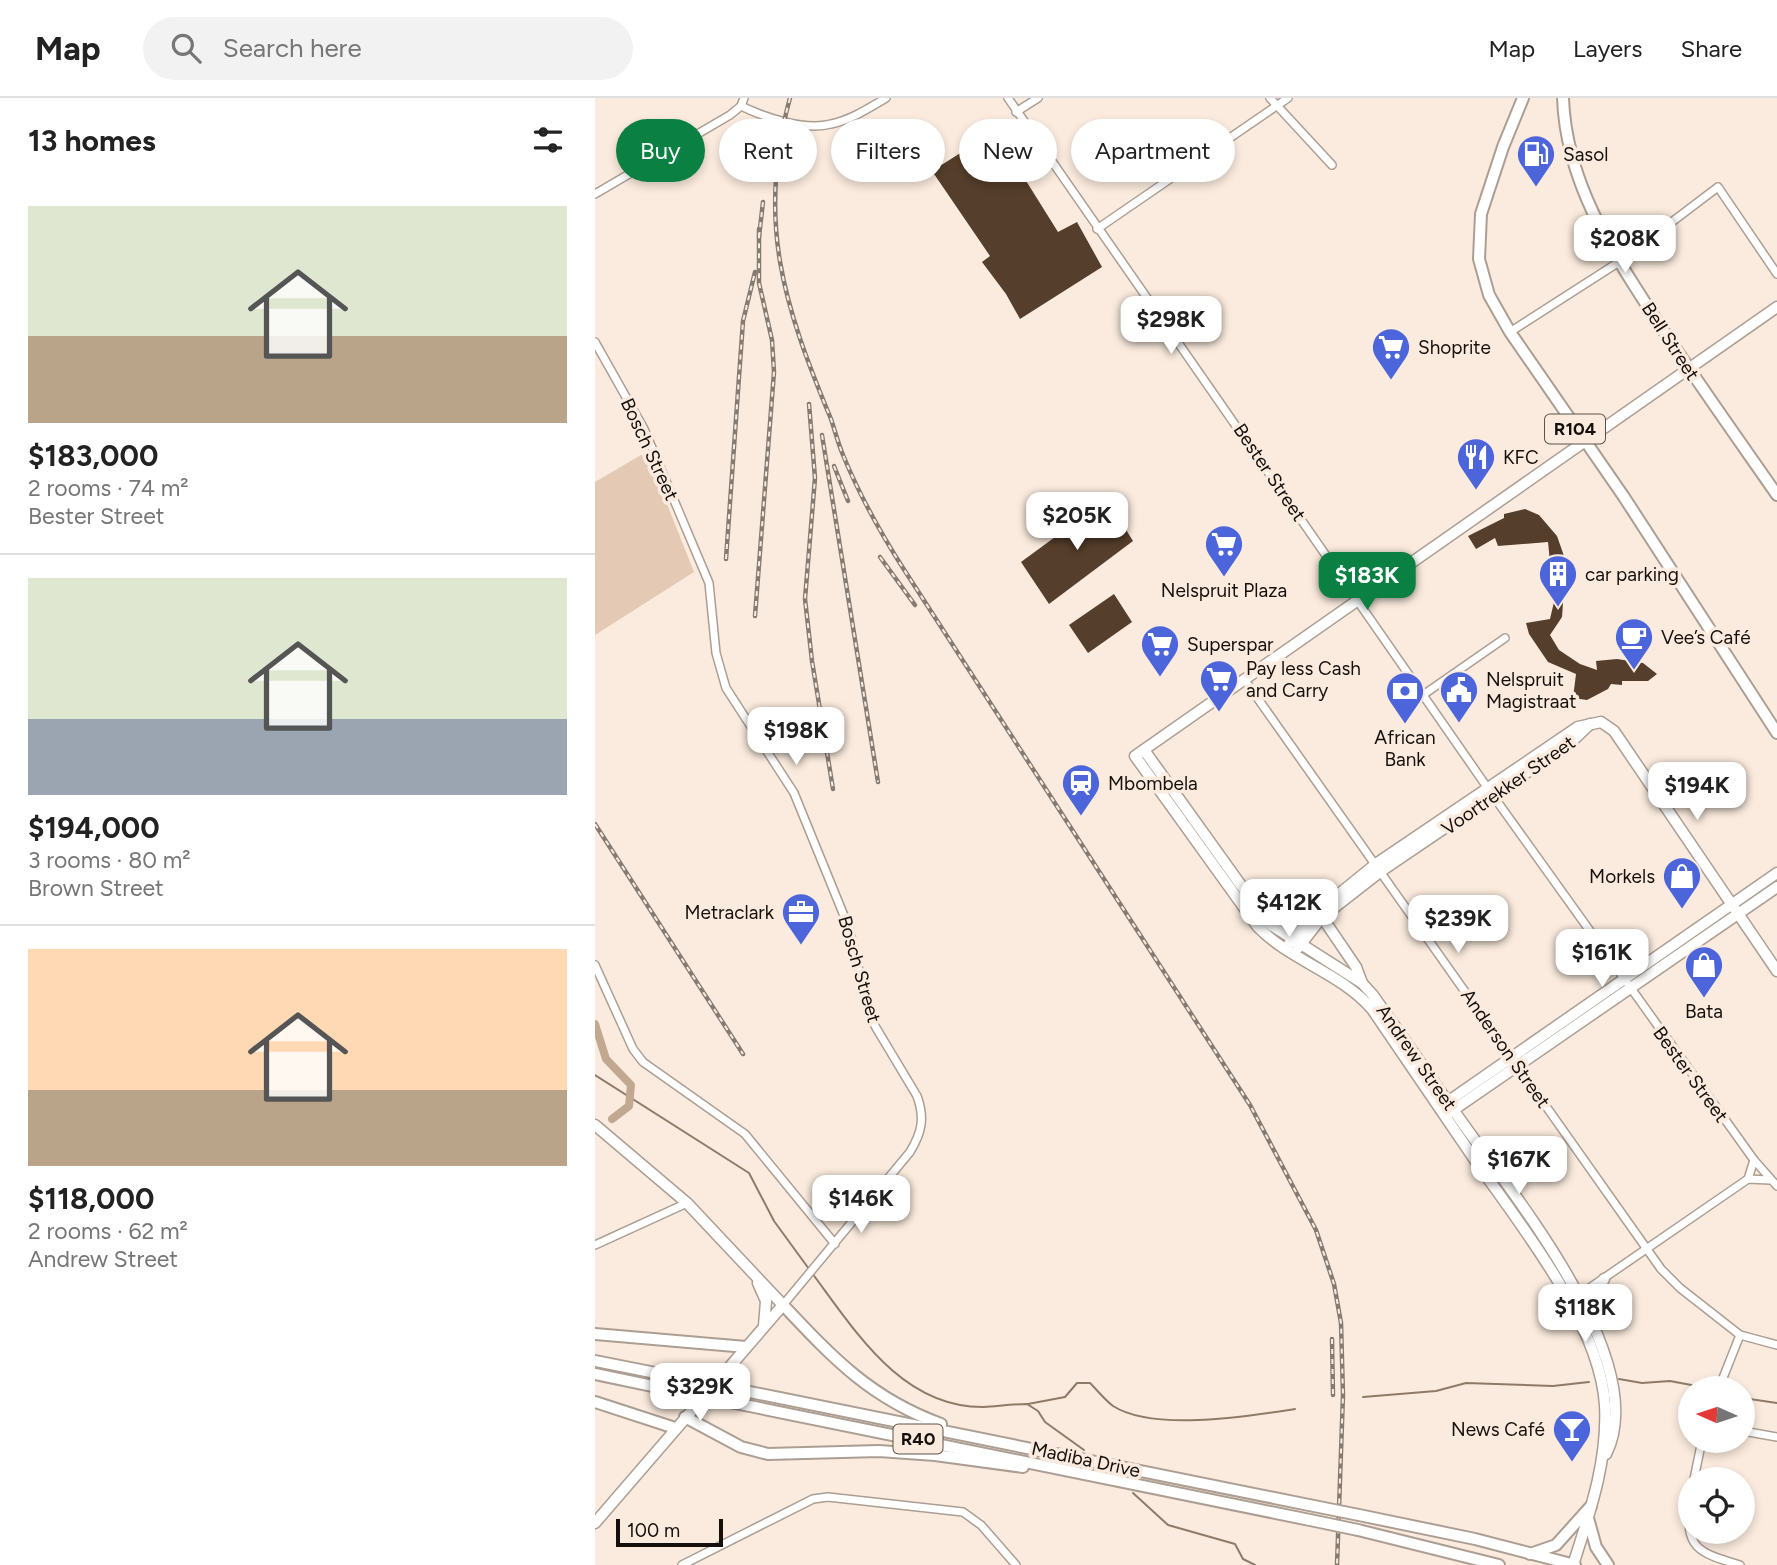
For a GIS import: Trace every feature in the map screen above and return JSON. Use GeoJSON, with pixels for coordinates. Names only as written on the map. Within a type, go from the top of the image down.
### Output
{"type":"FeatureCollection","features":[{"type":"Feature","properties":{"kind":"main road","name":"R104"},"geometry":{"type":"LineString","coordinates":[[1523,98],[1503,147],[1478,228],[1482,273],[1489,295],[1510,332],[1624,497],[1777,733]]}},
{"type":"Feature","properties":{"kind":"main road","name":"Bell Street"},"geometry":{"type":"LineString","coordinates":[[1563,98],[1567,138],[1586,198],[1619,262],[1689,369],[1777,495]]}},
{"type":"Feature","properties":{"kind":"main road"},"geometry":{"type":"LineString","coordinates":[[783,1305],[842,1366],[882,1396],[929,1419],[972,1435]]}},
{"type":"Feature","properties":{"kind":"main road"},"geometry":{"type":"LineString","coordinates":[[595,1334],[746,1347]]}},
{"type":"Feature","properties":{"kind":"main road","name":"Madiba Drive"},"geometry":{"type":"LineString","coordinates":[[595,1361],[972,1435],[1475,1539],[1574,1565]]}},
{"type":"Feature","properties":{"kind":"main road","name":"Madiba Drive"},"geometry":{"type":"LineString","coordinates":[[595,1374],[1358,1530],[1499,1565]]}},
{"type":"Feature","properties":{"kind":"main road"},"geometry":{"type":"LineString","coordinates":[[595,1402],[675,1428]]}},
{"type":"Feature","properties":{"kind":"main road"},"geometry":{"type":"LineString","coordinates":[[685,1418],[741,1447],[768,1454],[879,1451],[935,1455],[1085,1475]]}},
{"type":"Feature","properties":{"kind":"main road"},"geometry":{"type":"LineString","coordinates":[[1531,1554],[1556,1545],[1566,1538],[1591,1506]]}},
{"type":"Feature","properties":{"kind":"main road"},"geometry":{"type":"LineString","coordinates":[[1588,1518],[1596,1547],[1608,1565]]}},
{"type":"Feature","properties":{"kind":"street"},"geometry":{"type":"LineString","coordinates":[[595,194],[730,115],[741,106],[744,98]]}},
{"type":"Feature","properties":{"kind":"street"},"geometry":{"type":"LineString","coordinates":[[741,106],[789,121],[823,126],[842,121],[886,98]]}},
{"type":"Feature","properties":{"kind":"street","name":"Bester Street"},"geometry":{"type":"LineString","coordinates":[[1008,98],[1097,229],[1224,404],[1356,601],[1625,984],[1754,1160],[1777,1186]]}},
{"type":"Feature","properties":{"kind":"street"},"geometry":{"type":"LineString","coordinates":[[1016,111],[1038,98]]}},
{"type":"Feature","properties":{"kind":"street"},"geometry":{"type":"LineString","coordinates":[[1270,98],[1332,165]]}},
{"type":"Feature","properties":{"kind":"street"},"geometry":{"type":"LineString","coordinates":[[1097,229],[1288,98]]}},
{"type":"Feature","properties":{"kind":"street"},"geometry":{"type":"LineString","coordinates":[[1510,332],[1619,262],[1718,187],[1777,274]]}},
{"type":"Feature","properties":{"kind":"street"},"geometry":{"type":"LineString","coordinates":[[1139,753],[1776,306]]}},
{"type":"Feature","properties":{"kind":"street","name":"Bosch Street"},"geometry":{"type":"LineString","coordinates":[[595,342],[644,429],[709,583],[715,620],[716,653],[726,688],[794,793],[849,928],[875,1026],[922,1109],[921,1131],[910,1152],[820,1262],[595,1523]]}},
{"type":"Feature","properties":{"kind":"street"},"geometry":{"type":"LineString","coordinates":[[1423,695],[1505,638]]}},
{"type":"Feature","properties":{"kind":"street","name":"Anderson Street"},"geometry":{"type":"LineString","coordinates":[[1244,679],[1519,1065],[1646,1249],[1680,1288],[1740,1335],[1777,1345]]}},
{"type":"Feature","properties":{"kind":"street","name":"Voortrekker Street"},"geometry":{"type":"LineString","coordinates":[[1289,953],[1310,918],[1491,793],[1578,727],[1591,724],[1605,723],[1614,731],[1733,902]]}},
{"type":"Feature","properties":{"kind":"street","name":"Andrew Street"},"geometry":{"type":"LineString","coordinates":[[1139,753],[1271,926],[1362,983],[1372,994],[1569,1302],[1592,1350],[1601,1380],[1605,1407],[1604,1458]]}},
{"type":"Feature","properties":{"kind":"street","name":"Andrew Street"},"geometry":{"type":"LineString","coordinates":[[1139,753],[1258,928],[1289,953],[1363,999],[1519,1203],[1590,1316],[1602,1346],[1613,1387],[1613,1433],[1574,1565]]}},
{"type":"Feature","properties":{"kind":"street","name":"Voortrekker Street"},"geometry":{"type":"LineString","coordinates":[[1296,942],[1379,868]]}},
{"type":"Feature","properties":{"kind":"street"},"geometry":{"type":"LineString","coordinates":[[1446,1109],[1519,1065],[1733,902],[1777,873]]}},
{"type":"Feature","properties":{"kind":"street"},"geometry":{"type":"LineString","coordinates":[[1446,1109],[1512,1056],[1777,887]]}},
{"type":"Feature","properties":{"kind":"street"},"geometry":{"type":"LineString","coordinates":[[1733,902],[1777,971]]}},
{"type":"Feature","properties":{"kind":"street"},"geometry":{"type":"LineString","coordinates":[[1271,926],[1282,926],[1299,916],[1310,918]]}},
{"type":"Feature","properties":{"kind":"street"},"geometry":{"type":"LineString","coordinates":[[1322,917],[1356,967],[1362,983]]}},
{"type":"Feature","properties":{"kind":"street"},"geometry":{"type":"LineString","coordinates":[[595,965],[633,1049],[643,1062],[745,1134],[835,1244]]}},
{"type":"Feature","properties":{"kind":"street"},"geometry":{"type":"LineString","coordinates":[[595,1125],[645,1164],[687,1203],[783,1305]]}},
{"type":"Feature","properties":{"kind":"street"},"geometry":{"type":"LineString","coordinates":[[1748,1179],[1754,1160]]}},
{"type":"Feature","properties":{"kind":"street"},"geometry":{"type":"LineString","coordinates":[[1569,1302],[1748,1179],[1770,1180]]}},
{"type":"Feature","properties":{"kind":"street"},"geometry":{"type":"LineString","coordinates":[[595,1245],[687,1203]]}},
{"type":"Feature","properties":{"kind":"street"},"geometry":{"type":"LineString","coordinates":[[749,1269],[766,1301],[764,1326]]}},
{"type":"Feature","properties":{"kind":"street"},"geometry":{"type":"LineString","coordinates":[[1590,1316],[1593,1300],[1604,1279]]}},
{"type":"Feature","properties":{"kind":"street"},"geometry":{"type":"LineString","coordinates":[[1724,1376],[1740,1335]]}},
{"type":"Feature","properties":{"kind":"street"},"geometry":{"type":"LineString","coordinates":[[1755,1433],[1777,1437]]}},
{"type":"Feature","properties":{"kind":"street"},"geometry":{"type":"LineString","coordinates":[[683,1565],[799,1504],[828,1497],[963,1512],[981,1525],[1016,1565]]}},
{"type":"Feature","properties":{"kind":"street"},"geometry":{"type":"LineString","coordinates":[[1696,1544],[1708,1555],[1741,1565]]}},
{"type":"Feature","properties":{"kind":"shaded area"},"geometry":{"type":"Polygon","coordinates":[[[641,455],[648,456],[694,572],[595,635],[595,482],[641,455]]]}},
{"type":"Feature","properties":{"kind":"building"},"geometry":{"type":"Polygon","coordinates":[[[959,154],[959,182],[1027,182],[1058,232],[1077,222],[1102,267],[1020,319],[1006,294],[982,262],[990,256],[940,182],[945,182],[945,163],[959,154]]]}},
{"type":"Feature","properties":{"kind":"building"},"geometry":{"type":"Polygon","coordinates":[[[1107,499],[1133,541],[1049,604],[1021,562],[1107,499]]]}},
{"type":"Feature","properties":{"kind":"building","name":"car parking"},"geometry":{"type":"Polygon","coordinates":[[[1525,509],[1539,515],[1557,536],[1564,556],[1560,559],[1559,574],[1565,576],[1562,617],[1550,635],[1559,650],[1580,664],[1597,670],[1596,661],[1617,659],[1643,663],[1657,674],[1648,681],[1622,681],[1622,685],[1611,684],[1608,689],[1587,700],[1573,698],[1576,674],[1548,662],[1529,634],[1526,623],[1550,619],[1554,602],[1548,542],[1498,546],[1495,538],[1476,549],[1468,536],[1504,518],[1504,514],[1525,509]]]}},
{"type":"Feature","properties":{"kind":"building"},"geometry":{"type":"Polygon","coordinates":[[[1114,594],[1132,622],[1088,653],[1069,625],[1114,594]]]}},
{"type":"Feature","properties":{"kind":"waterway"},"geometry":{"type":"LineString","coordinates":[[595,1024],[606,1059],[631,1085],[629,1106],[612,1119]]}},
{"type":"Feature","properties":{"kind":"waterway"},"geometry":{"type":"LineString","coordinates":[[595,1075],[749,1173],[774,1221],[809,1269]]}},
{"type":"Feature","properties":{"kind":"waterway"},"geometry":{"type":"LineString","coordinates":[[812,1273],[864,1342],[905,1381],[929,1395],[955,1404],[984,1407],[1027,1404],[1038,1411],[1045,1422],[1084,1450]]}},
{"type":"Feature","properties":{"kind":"waterway"},"geometry":{"type":"LineString","coordinates":[[1619,1379],[1642,1383],[1678,1383]]}},
{"type":"Feature","properties":{"kind":"waterway"},"geometry":{"type":"LineString","coordinates":[[1363,1397],[1436,1391],[1466,1383],[1553,1386],[1589,1382]]}},
{"type":"Feature","properties":{"kind":"waterway"},"geometry":{"type":"LineString","coordinates":[[1028,1404],[1065,1397],[1077,1383],[1090,1383],[1113,1406],[1131,1414],[1152,1418],[1202,1420],[1295,1409]]}},
{"type":"Feature","properties":{"kind":"waterway"},"geometry":{"type":"LineString","coordinates":[[1755,1400],[1777,1403]]}},
{"type":"Feature","properties":{"kind":"waterway"},"geometry":{"type":"LineString","coordinates":[[1133,1493],[1168,1525],[1235,1544],[1243,1559],[1255,1565]]}},
{"type":"Feature","properties":{"kind":"railway"},"geometry":{"type":"LineString","coordinates":[[790,98],[780,142],[775,184],[780,262],[800,338],[856,484],[903,568],[1250,1105],[1316,1230],[1334,1284],[1341,1323],[1343,1395],[1337,1565]]}},
{"type":"Feature","properties":{"kind":"railway"},"geometry":{"type":"LineString","coordinates":[[759,237],[763,202]]}},
{"type":"Feature","properties":{"kind":"railway"},"geometry":{"type":"LineString","coordinates":[[755,616],[774,372],[772,340],[759,283],[759,229]]}},
{"type":"Feature","properties":{"kind":"railway"},"geometry":{"type":"LineString","coordinates":[[726,559],[743,321],[755,272]]}},
{"type":"Feature","properties":{"kind":"railway"},"geometry":{"type":"LineString","coordinates":[[809,404],[815,478],[805,599],[812,661],[833,789]]}},
{"type":"Feature","properties":{"kind":"railway"},"geometry":{"type":"LineString","coordinates":[[822,435],[878,782]]}},
{"type":"Feature","properties":{"kind":"railway"},"geometry":{"type":"LineString","coordinates":[[834,466],[848,501]]}},
{"type":"Feature","properties":{"kind":"railway"},"geometry":{"type":"LineString","coordinates":[[880,557],[915,605]]}},
{"type":"Feature","properties":{"kind":"railway"},"geometry":{"type":"LineString","coordinates":[[595,824],[743,1054]]}},
{"type":"Feature","properties":{"kind":"railway"},"geometry":{"type":"LineString","coordinates":[[1332,1339],[1333,1395]]}},
{"type":"Feature","properties":{"kind":"place","name":"Sasol"},"geometry":{"type":"Point","coordinates":[1536,188]}},
{"type":"Feature","properties":{"kind":"place","name":"Shoprite"},"geometry":{"type":"Point","coordinates":[1391,381]}},
{"type":"Feature","properties":{"kind":"place","name":"KFC"},"geometry":{"type":"Point","coordinates":[1476,491]}},
{"type":"Feature","properties":{"kind":"place","name":"Nelspruit Plaza"},"geometry":{"type":"Point","coordinates":[1224,578]}},
{"type":"Feature","properties":{"kind":"place","name":"car parking"},"geometry":{"type":"Point","coordinates":[1558,608]}},
{"type":"Feature","properties":{"kind":"place","name":"Vee’s Café"},"geometry":{"type":"Point","coordinates":[1634,671]}},
{"type":"Feature","properties":{"kind":"place","name":"Superspar"},"geometry":{"type":"Point","coordinates":[1160,678]}},
{"type":"Feature","properties":{"kind":"place","name":"Pay less Cash and Carry"},"geometry":{"type":"Point","coordinates":[1219,713]}},
{"type":"Feature","properties":{"kind":"place","name":"Nelspruit Magistraat"},"geometry":{"type":"Point","coordinates":[1459,724]}},
{"type":"Feature","properties":{"kind":"place","name":"African Bank"},"geometry":{"type":"Point","coordinates":[1405,725]}},
{"type":"Feature","properties":{"kind":"place","name":"Mbombela"},"geometry":{"type":"Point","coordinates":[1081,817]}},
{"type":"Feature","properties":{"kind":"place","name":"Morkels"},"geometry":{"type":"Point","coordinates":[1682,910]}},
{"type":"Feature","properties":{"kind":"place","name":"Metraclark"},"geometry":{"type":"Point","coordinates":[801,946]}},
{"type":"Feature","properties":{"kind":"place","name":"Bata"},"geometry":{"type":"Point","coordinates":[1704,999]}},
{"type":"Feature","properties":{"kind":"place","name":"News Café"},"geometry":{"type":"Point","coordinates":[1572,1463]}}]}
